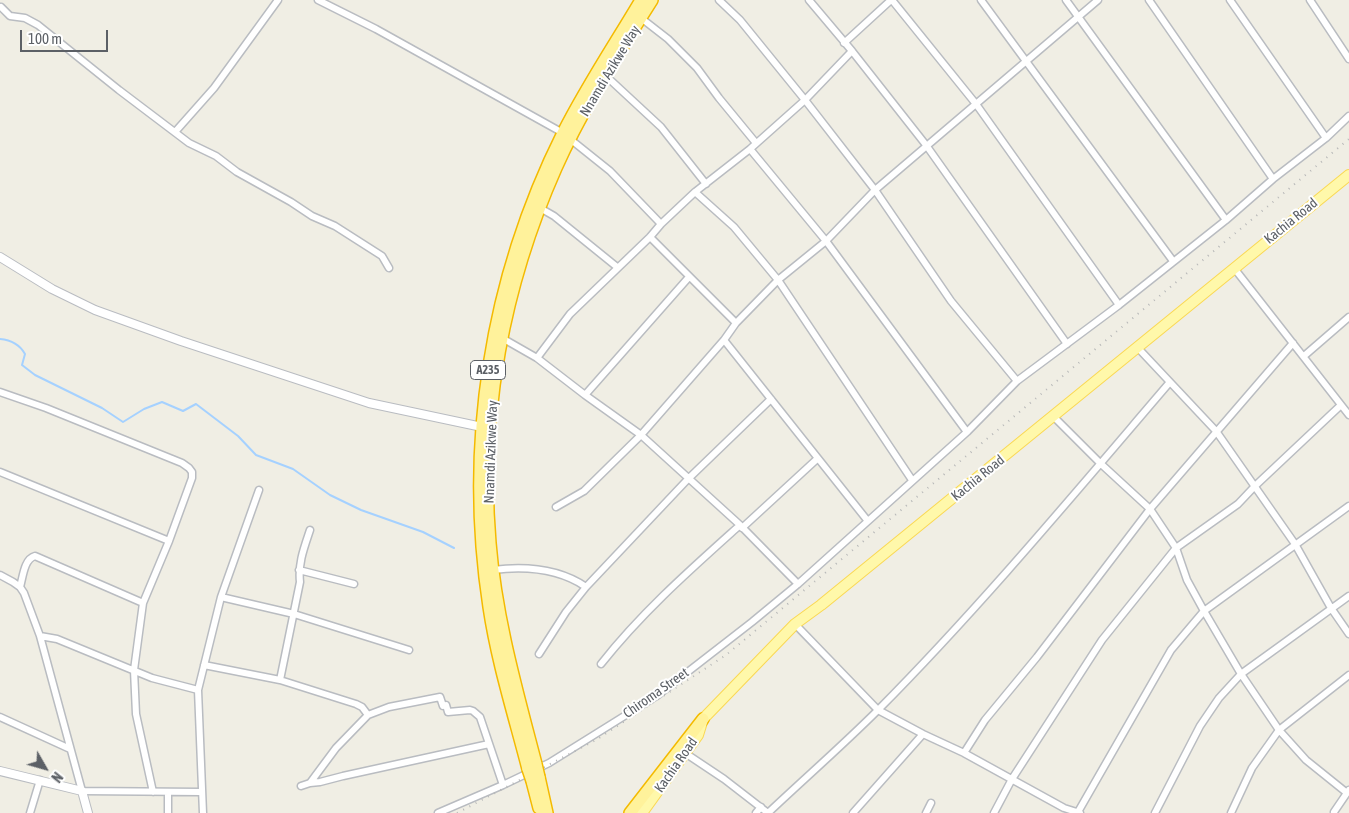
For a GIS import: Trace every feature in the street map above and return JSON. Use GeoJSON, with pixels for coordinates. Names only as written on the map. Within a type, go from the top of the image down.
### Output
{"type":"FeatureCollection","features":[{"type":"Feature","properties":{"kind":"highway","name":"Nnamdi Azikwe Way"},"geometry":{"type":"LineString","coordinates":[[532,766],[497,649],[486,582],[479,490],[482,427],[489,358],[506,282],[532,202],[642,0]]}},
{"type":"Feature","properties":{"kind":"highway","name":"Nnamdi Azikwe Way"},"geometry":{"type":"LineString","coordinates":[[547,813],[532,766],[506,648],[493,570],[488,517],[491,413],[507,310],[521,260],[567,136],[652,0]]}},
{"type":"Feature","properties":{"kind":"highway"},"geometry":{"type":"LineString","coordinates":[[630,813],[703,719]]}},
{"type":"Feature","properties":{"kind":"highway","name":"A235"},"geometry":{"type":"LineString","coordinates":[[535,779],[540,813]]}},
{"type":"Feature","properties":{"kind":"main road","name":"Kachia Road"},"geometry":{"type":"LineString","coordinates":[[642,813],[698,735],[703,719],[795,624],[829,599],[1054,417],[1349,175]]}},
{"type":"Feature","properties":{"kind":"street"},"geometry":{"type":"LineString","coordinates":[[175,132],[214,88],[278,0]]}},
{"type":"Feature","properties":{"kind":"street"},"geometry":{"type":"LineString","coordinates":[[318,0],[376,29],[567,136],[610,171],[661,224]]}},
{"type":"Feature","properties":{"kind":"street"},"geometry":{"type":"LineString","coordinates":[[719,0],[740,20],[805,100],[875,190],[951,301],[1017,381]]}},
{"type":"Feature","properties":{"kind":"street"},"geometry":{"type":"LineString","coordinates":[[809,0],[926,145],[1067,344]]}},
{"type":"Feature","properties":{"kind":"street"},"geometry":{"type":"LineString","coordinates":[[844,43],[892,0],[976,104],[1119,305]]}},
{"type":"Feature","properties":{"kind":"street"},"geometry":{"type":"LineString","coordinates":[[981,0],[1028,61],[1173,261]]}},
{"type":"Feature","properties":{"kind":"street"},"geometry":{"type":"LineString","coordinates":[[1066,0],[1226,220]]}},
{"type":"Feature","properties":{"kind":"street"},"geometry":{"type":"LineString","coordinates":[[556,507],[584,491],[641,435],[724,340],[736,323],[778,280],[826,241],[875,190],[926,145],[1028,61],[1098,0]]}},
{"type":"Feature","properties":{"kind":"street"},"geometry":{"type":"LineString","coordinates":[[1149,0],[1273,179]]}},
{"type":"Feature","properties":{"kind":"street"},"geometry":{"type":"LineString","coordinates":[[1230,0],[1326,138]]}},
{"type":"Feature","properties":{"kind":"street"},"geometry":{"type":"LineString","coordinates":[[1310,0],[1349,59]]}},
{"type":"Feature","properties":{"kind":"street"},"geometry":{"type":"LineString","coordinates":[[1,7],[10,16],[25,18],[38,25],[198,148],[216,156],[237,172],[312,216],[335,226],[382,256],[389,268]]}},
{"type":"Feature","properties":{"kind":"street"},"geometry":{"type":"LineString","coordinates":[[641,18],[668,39],[698,68],[719,98],[756,143]]}},
{"type":"Feature","properties":{"kind":"street"},"geometry":{"type":"LineString","coordinates":[[537,358],[570,314],[650,237],[661,224],[695,192],[750,149],[805,100],[852,51]]}},
{"type":"Feature","properties":{"kind":"street"},"geometry":{"type":"LineString","coordinates":[[606,76],[661,127],[706,184]]}},
{"type":"Feature","properties":{"kind":"street","name":"Chiroma Street"},"geometry":{"type":"LineString","coordinates":[[438,813],[503,786],[549,763],[658,695],[798,584],[967,432],[1017,381],[1119,305],[1226,220],[1273,179],[1326,138],[1349,116]]}},
{"type":"Feature","properties":{"kind":"street"},"geometry":{"type":"LineString","coordinates":[[750,149],[826,241],[967,432]]}},
{"type":"Feature","properties":{"kind":"street"},"geometry":{"type":"LineString","coordinates":[[695,192],[734,227],[778,280],[912,480]]}},
{"type":"Feature","properties":{"kind":"street"},"geometry":{"type":"LineString","coordinates":[[540,208],[554,216],[617,267]]}},
{"type":"Feature","properties":{"kind":"street"},"geometry":{"type":"LineString","coordinates":[[650,237],[736,323]]}},
{"type":"Feature","properties":{"kind":"street"},"geometry":{"type":"LineString","coordinates":[[0,257],[52,289],[95,310],[173,338],[369,403],[482,427]]}},
{"type":"Feature","properties":{"kind":"street"},"geometry":{"type":"LineString","coordinates":[[994,813],[1012,779],[1102,640],[1176,548],[1238,504],[1255,486],[1346,409],[1234,268]]}},
{"type":"Feature","properties":{"kind":"street"},"geometry":{"type":"LineString","coordinates":[[585,395],[690,277]]}},
{"type":"Feature","properties":{"kind":"street"},"geometry":{"type":"LineString","coordinates":[[1304,356],[1349,317]]}},
{"type":"Feature","properties":{"kind":"street"},"geometry":{"type":"LineString","coordinates":[[502,338],[537,358],[641,435],[741,526],[798,584]]}},
{"type":"Feature","properties":{"kind":"street"},"geometry":{"type":"LineString","coordinates":[[724,340],[867,520]]}},
{"type":"Feature","properties":{"kind":"street"},"geometry":{"type":"LineString","coordinates":[[964,753],[985,720],[1037,657],[1150,509],[1293,343]]}},
{"type":"Feature","properties":{"kind":"street"},"geometry":{"type":"LineString","coordinates":[[1138,348],[1216,431],[1295,544],[1331,608],[1349,634]]}},
{"type":"Feature","properties":{"kind":"street"},"geometry":{"type":"LineString","coordinates":[[685,753],[724,779],[768,813],[878,710],[1023,553],[1170,382]]}},
{"type":"Feature","properties":{"kind":"street"},"geometry":{"type":"LineString","coordinates":[[0,392],[182,463],[189,468],[192,478],[170,541],[143,603],[134,670],[136,714],[153,792]]}},
{"type":"Feature","properties":{"kind":"street"},"geometry":{"type":"LineString","coordinates":[[539,654],[566,612],[586,586],[688,479],[772,399]]}},
{"type":"Feature","properties":{"kind":"street"},"geometry":{"type":"LineString","coordinates":[[1054,417],[1100,464],[1150,509],[1176,548],[1187,580],[1204,611],[1241,674],[1278,730],[1306,760],[1348,791],[1334,812]]}},
{"type":"Feature","properties":{"kind":"street"},"geometry":{"type":"LineString","coordinates":[[601,664],[620,640],[678,581],[817,459]]}},
{"type":"Feature","properties":{"kind":"street"},"geometry":{"type":"LineString","coordinates":[[0,472],[170,541]]}},
{"type":"Feature","properties":{"kind":"street"},"geometry":{"type":"LineString","coordinates":[[203,813],[198,690],[221,597],[259,490]]}},
{"type":"Feature","properties":{"kind":"street"},"geometry":{"type":"LineString","coordinates":[[795,624],[878,710],[964,753],[1063,810],[1079,812],[1171,650],[1204,611],[1349,506]]}},
{"type":"Feature","properties":{"kind":"street"},"geometry":{"type":"LineString","coordinates":[[280,680],[300,582],[300,558],[310,530]]}},
{"type":"Feature","properties":{"kind":"street"},"geometry":{"type":"LineString","coordinates":[[20,587],[28,560],[35,556],[143,603]]}},
{"type":"Feature","properties":{"kind":"street"},"geometry":{"type":"LineString","coordinates":[[493,570],[509,568],[539,569],[557,573],[586,586]]}},
{"type":"Feature","properties":{"kind":"street"},"geometry":{"type":"LineString","coordinates":[[299,570],[354,584]]}},
{"type":"Feature","properties":{"kind":"street"},"geometry":{"type":"LineString","coordinates":[[0,575],[20,587],[40,636],[88,813]]}},
{"type":"Feature","properties":{"kind":"street"},"geometry":{"type":"LineString","coordinates":[[1155,813],[1200,726],[1219,698],[1241,674],[1349,596]]}},
{"type":"Feature","properties":{"kind":"street"},"geometry":{"type":"LineString","coordinates":[[221,597],[294,614],[409,650]]}},
{"type":"Feature","properties":{"kind":"street"},"geometry":{"type":"LineString","coordinates":[[40,636],[57,639],[152,678],[198,690]]}},
{"type":"Feature","properties":{"kind":"street"},"geometry":{"type":"LineString","coordinates":[[204,665],[280,680],[356,704],[362,707],[368,714]]}},
{"type":"Feature","properties":{"kind":"street"},"geometry":{"type":"LineString","coordinates":[[1231,813],[1252,768],[1278,730],[1349,675]]}},
{"type":"Feature","properties":{"kind":"street"},"geometry":{"type":"LineString","coordinates":[[310,783],[336,748],[368,714],[396,705],[440,697],[443,706],[446,705],[448,712],[470,710],[480,717],[503,786]]}},
{"type":"Feature","properties":{"kind":"street"},"geometry":{"type":"LineString","coordinates":[[0,717],[70,749]]}},
{"type":"Feature","properties":{"kind":"street"},"geometry":{"type":"LineString","coordinates":[[853,813],[923,734]]}},
{"type":"Feature","properties":{"kind":"street"},"geometry":{"type":"LineString","coordinates":[[301,786],[489,744]]}},
{"type":"Feature","properties":{"kind":"street"},"geometry":{"type":"LineString","coordinates":[[0,771],[82,792],[201,792]]}},
{"type":"Feature","properties":{"kind":"street"},"geometry":{"type":"LineString","coordinates":[[30,813],[40,780]]}},
{"type":"Feature","properties":{"kind":"street"},"geometry":{"type":"LineString","coordinates":[[168,792],[168,813]]}},
{"type":"Feature","properties":{"kind":"street"},"geometry":{"type":"LineString","coordinates":[[926,813],[931,803]]}},
{"type":"Feature","properties":{"kind":"street"},"geometry":{"type":"LineString","coordinates":[[756,813],[761,807]]}},
{"type":"Feature","properties":{"kind":"waterway"},"geometry":{"type":"LineString","coordinates":[[0,339],[11,342],[21,348],[25,354],[22,365],[35,375],[102,408],[123,422],[144,409],[162,402],[183,411],[196,404],[238,436],[256,455],[293,469],[330,495],[361,510],[423,532],[454,548]]}},
{"type":"Feature","properties":{"kind":"railway"},"geometry":{"type":"LineString","coordinates":[[457,813],[596,740],[726,655],[1349,139]]}}]}
